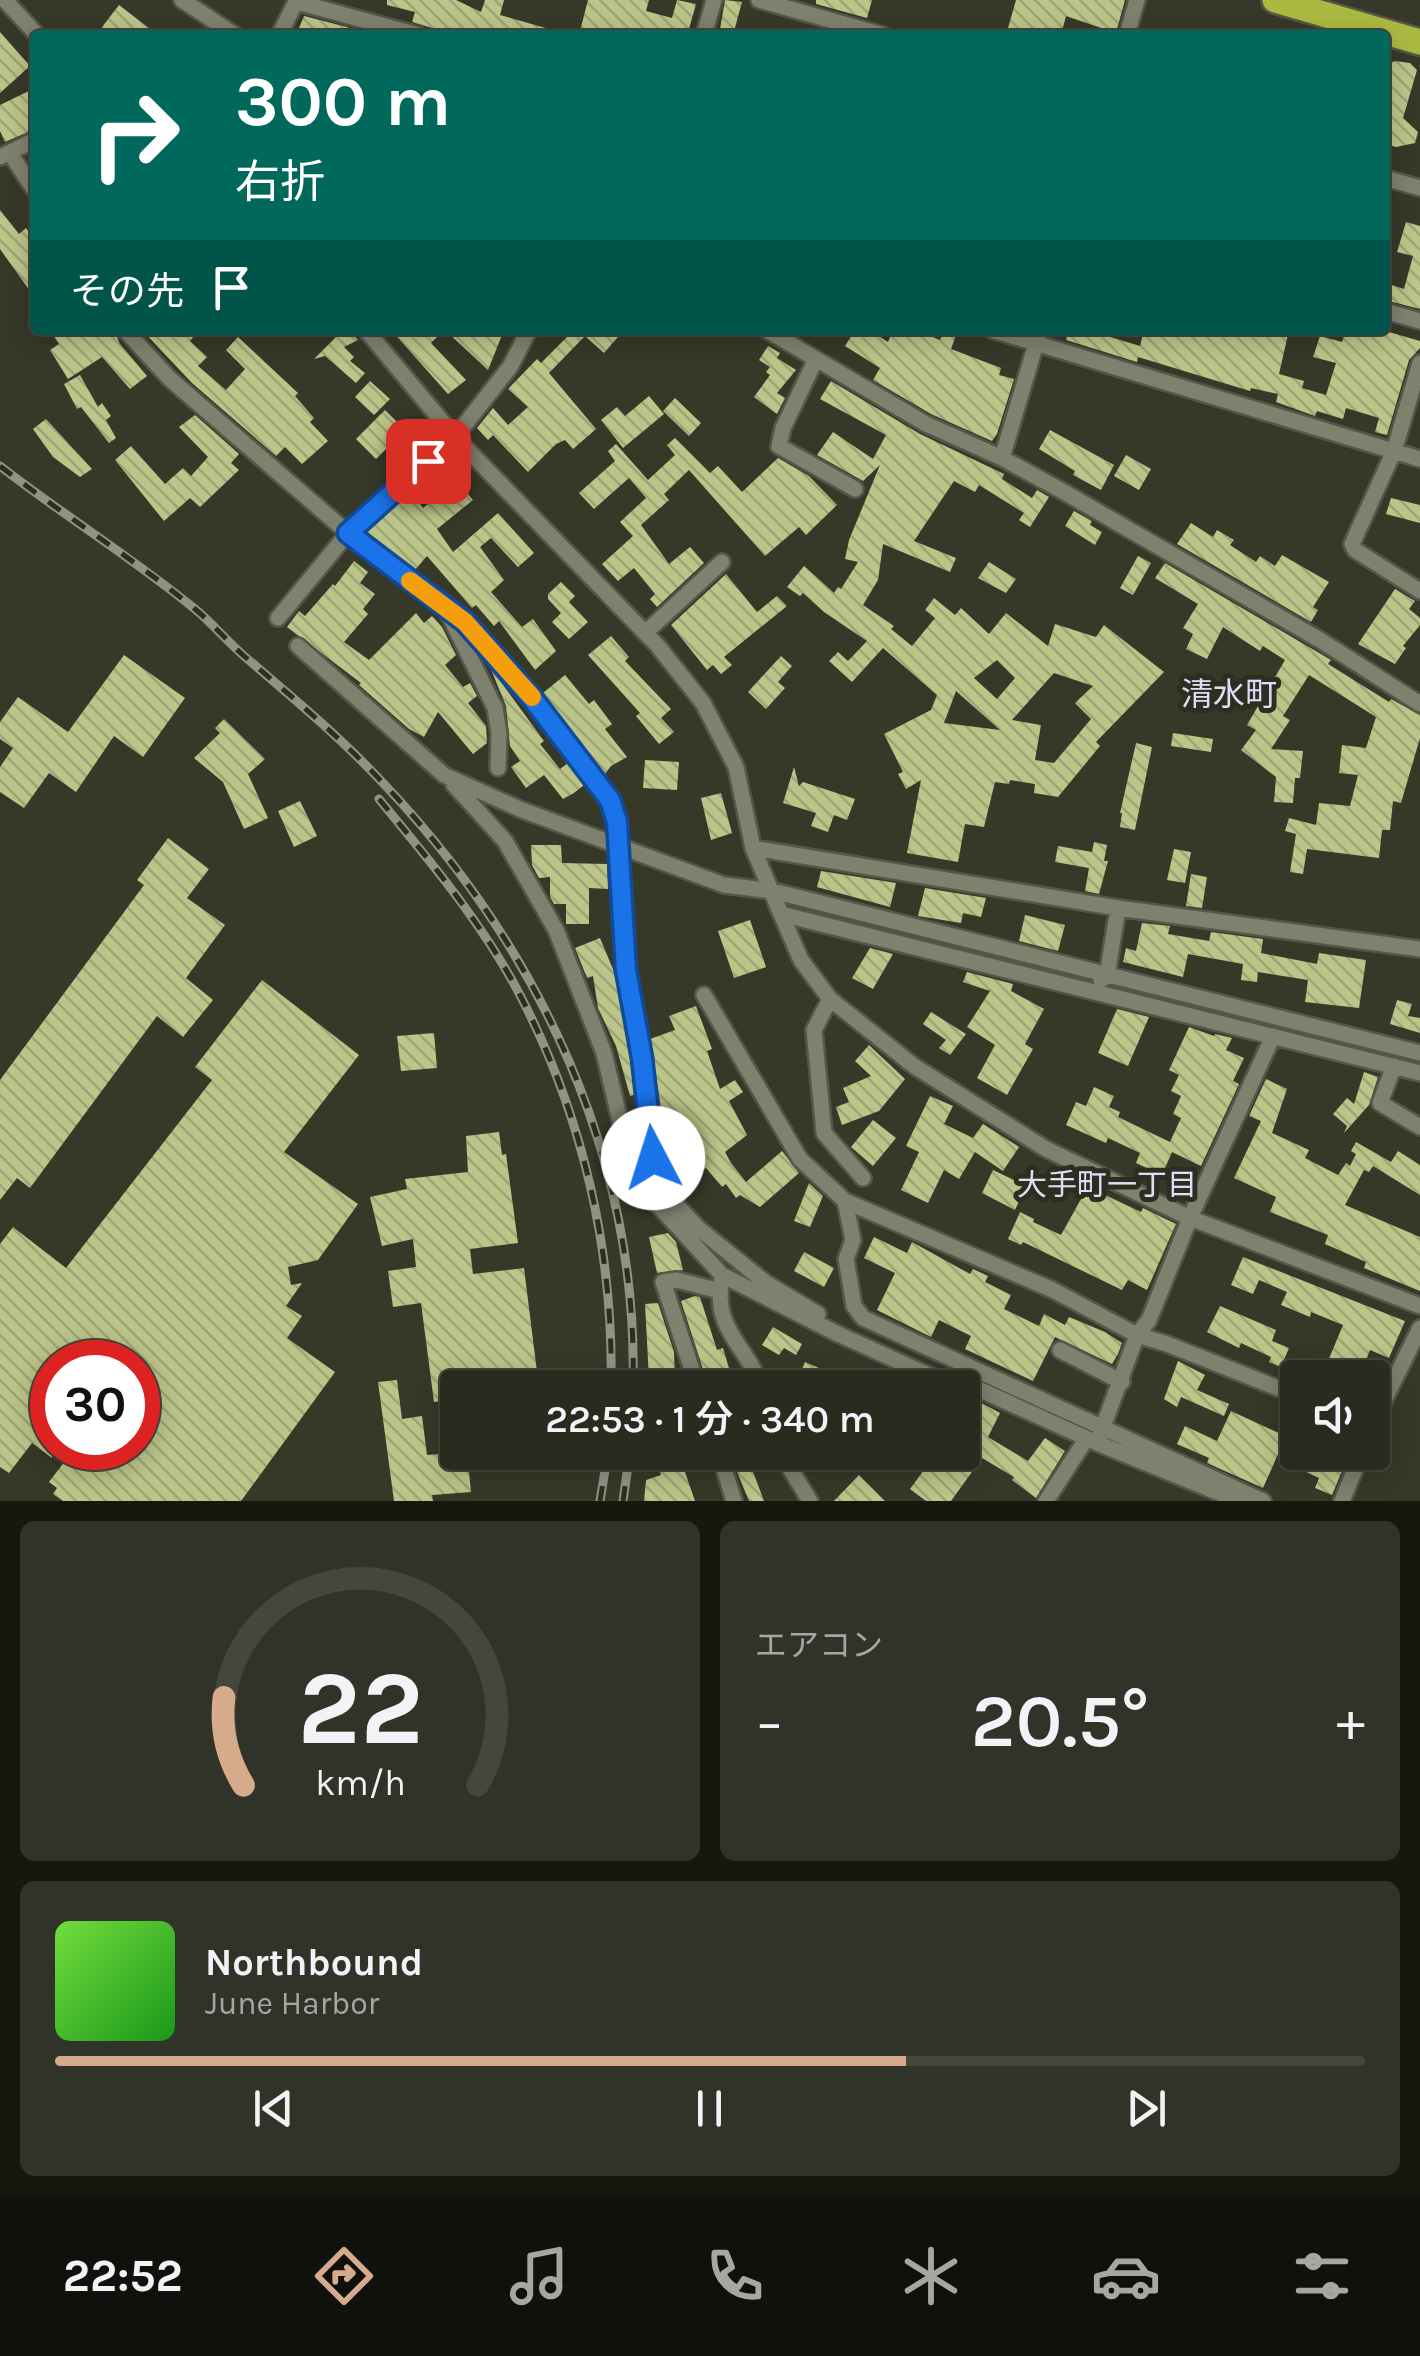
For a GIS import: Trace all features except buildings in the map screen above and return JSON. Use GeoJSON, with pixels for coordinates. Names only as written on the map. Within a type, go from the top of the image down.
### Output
{"type":"FeatureCollection","features":[{"type":"Feature","properties":{"kind":"highway"},"geometry":{"type":"LineString","coordinates":[[1275,0],[1326,4],[1420,25]]}},
{"type":"Feature","properties":{"kind":"highway"},"geometry":{"type":"LineString","coordinates":[[1326,4],[1420,42]]}},
{"type":"Feature","properties":{"kind":"street"},"geometry":{"type":"LineString","coordinates":[[5,0],[32,30]]}},
{"type":"Feature","properties":{"kind":"street"},"geometry":{"type":"LineString","coordinates":[[182,0],[227,30]]}},
{"type":"Feature","properties":{"kind":"street"},"geometry":{"type":"LineString","coordinates":[[705,30],[714,0]]}},
{"type":"Feature","properties":{"kind":"street"},"geometry":{"type":"LineString","coordinates":[[759,0],[865,30]]}},
{"type":"Feature","properties":{"kind":"street"},"geometry":{"type":"LineString","coordinates":[[1128,30],[1137,0]]}},
{"type":"Feature","properties":{"kind":"street"},"geometry":{"type":"LineString","coordinates":[[281,30],[297,1],[400,30]]}},
{"type":"Feature","properties":{"kind":"street"},"geometry":{"type":"LineString","coordinates":[[30,142],[5,155],[30,186]]}},
{"type":"Feature","properties":{"kind":"street"},"geometry":{"type":"LineString","coordinates":[[1390,179],[1420,188]]}},
{"type":"Feature","properties":{"kind":"street"},"geometry":{"type":"LineString","coordinates":[[1390,312],[1420,321]]}},
{"type":"Feature","properties":{"kind":"street"},"geometry":{"type":"LineString","coordinates":[[131,335],[170,378],[348,533],[465,622],[532,698],[610,800],[617,822],[626,970],[653,1137],[651,1176],[645,1192],[721,1283],[724,1327],[754,1370]]}},
{"type":"Feature","properties":{"kind":"street"},"geometry":{"type":"LineString","coordinates":[[370,335],[455,437],[645,633],[703,703],[736,768],[753,848],[780,914],[801,960],[830,999],[914,1066],[1046,1149],[1190,1218],[1420,1306]]}},
{"type":"Feature","properties":{"kind":"street"},"geometry":{"type":"LineString","coordinates":[[278,618],[348,533],[455,437],[510,368],[526,335]]}},
{"type":"Feature","properties":{"kind":"street"},"geometry":{"type":"LineString","coordinates":[[775,335],[926,424],[1002,458],[1320,640],[1420,704]]}},
{"type":"Feature","properties":{"kind":"street"},"geometry":{"type":"LineString","coordinates":[[1002,458],[1038,337],[1420,458]]}},
{"type":"Feature","properties":{"kind":"street"},"geometry":{"type":"LineString","coordinates":[[816,359],[779,446],[855,490]]}},
{"type":"Feature","properties":{"kind":"street"},"geometry":{"type":"LineString","coordinates":[[1420,363],[1394,452],[1352,544],[1355,550],[1420,591]]}},
{"type":"Feature","properties":{"kind":"street"},"geometry":{"type":"LineString","coordinates":[[645,633],[722,562]]}},
{"type":"Feature","properties":{"kind":"street"},"geometry":{"type":"LineString","coordinates":[[446,608],[494,708],[499,733],[498,768]]}},
{"type":"Feature","properties":{"kind":"street"},"geometry":{"type":"LineString","coordinates":[[298,646],[444,775],[506,841],[556,930],[604,1053],[630,1145],[651,1176],[698,1228],[753,1272],[834,1324],[1094,1441],[1263,1501]]}},
{"type":"Feature","properties":{"kind":"street"},"geometry":{"type":"LineString","coordinates":[[444,775],[522,810],[724,885],[790,895],[1420,1053]]}},
{"type":"Feature","properties":{"kind":"street"},"geometry":{"type":"LineString","coordinates":[[496,830],[506,818],[522,810]]}},
{"type":"Feature","properties":{"kind":"street"},"geometry":{"type":"LineString","coordinates":[[753,848],[1118,908],[1420,949]]}},
{"type":"Feature","properties":{"kind":"street"},"geometry":{"type":"LineString","coordinates":[[1102,994],[1100,981],[1107,976],[1118,908]]}},
{"type":"Feature","properties":{"kind":"street"},"geometry":{"type":"LineString","coordinates":[[780,914],[1420,1073]]}},
{"type":"Feature","properties":{"kind":"street"},"geometry":{"type":"LineString","coordinates":[[704,995],[800,1158],[845,1201],[1053,1290],[1137,1335],[1280,1389]]}},
{"type":"Feature","properties":{"kind":"street"},"geometry":{"type":"LineString","coordinates":[[830,999],[814,1030],[824,1134],[863,1178]]}},
{"type":"Feature","properties":{"kind":"street"},"geometry":{"type":"LineString","coordinates":[[1046,1501],[1094,1441],[1122,1382],[1137,1335],[1150,1320],[1190,1218],[1273,1036]]}},
{"type":"Feature","properties":{"kind":"street"},"geometry":{"type":"LineString","coordinates":[[1394,1066],[1380,1103],[1420,1128]]}},
{"type":"Feature","properties":{"kind":"street"},"geometry":{"type":"LineString","coordinates":[[800,1158],[824,1134]]}},
{"type":"Feature","properties":{"kind":"street"},"geometry":{"type":"LineString","coordinates":[[845,1201],[852,1240],[846,1259],[854,1306],[863,1318],[1210,1501]]}},
{"type":"Feature","properties":{"kind":"street"},"geometry":{"type":"LineString","coordinates":[[692,1370],[663,1282],[721,1283],[918,1370]]}},
{"type":"Feature","properties":{"kind":"street"},"geometry":{"type":"LineString","coordinates":[[1390,1390],[1420,1328]]}},
{"type":"Feature","properties":{"kind":"street"},"geometry":{"type":"LineString","coordinates":[[1060,1350],[1122,1382]]}},
{"type":"Feature","properties":{"kind":"street"},"geometry":{"type":"LineString","coordinates":[[980,1397],[1239,1501]]}},
{"type":"Feature","properties":{"kind":"street"},"geometry":{"type":"LineString","coordinates":[[724,1470],[734,1501]]}},
{"type":"Feature","properties":{"kind":"street"},"geometry":{"type":"LineString","coordinates":[[791,1470],[810,1501]]}},
{"type":"Feature","properties":{"kind":"street"},"geometry":{"type":"LineString","coordinates":[[1342,1501],[1355,1470]]}},
{"type":"Feature","properties":{"kind":"railway"},"geometry":{"type":"LineString","coordinates":[[0,466],[195,609],[333,733],[439,847],[489,914],[532,986],[569,1061],[598,1139],[618,1220],[630,1303],[632,1370]]}},
{"type":"Feature","properties":{"kind":"railway"},"geometry":{"type":"LineString","coordinates":[[379,799],[490,944],[543,1043],[578,1138],[590,1186],[607,1286],[611,1370]]}},
{"type":"Feature","properties":{"kind":"railway"},"geometry":{"type":"LineString","coordinates":[[600,1501],[605,1470]]}},
{"type":"Feature","properties":{"kind":"railway"},"geometry":{"type":"LineString","coordinates":[[623,1501],[627,1470]]}},
{"type":"Feature","properties":{"kind":"slow traffic"},"geometry":{"type":"LineString","coordinates":[[410,581],[465,622],[532,697]]}},
{"type":"Feature","properties":{"kind":"district","name":"清水町"},"geometry":{"type":"Point","coordinates":[1229,694]}},
{"type":"Feature","properties":{"kind":"district","name":"大手町一丁目"},"geometry":{"type":"Point","coordinates":[1107,1185]}},
{"type":"Feature","properties":{"kind":"route"},"geometry":{"type":"LineString","coordinates":[[428,461],[348,533],[465,622],[532,698],[610,800],[617,822],[626,970],[642,1058],[653,1158]]}}]}
